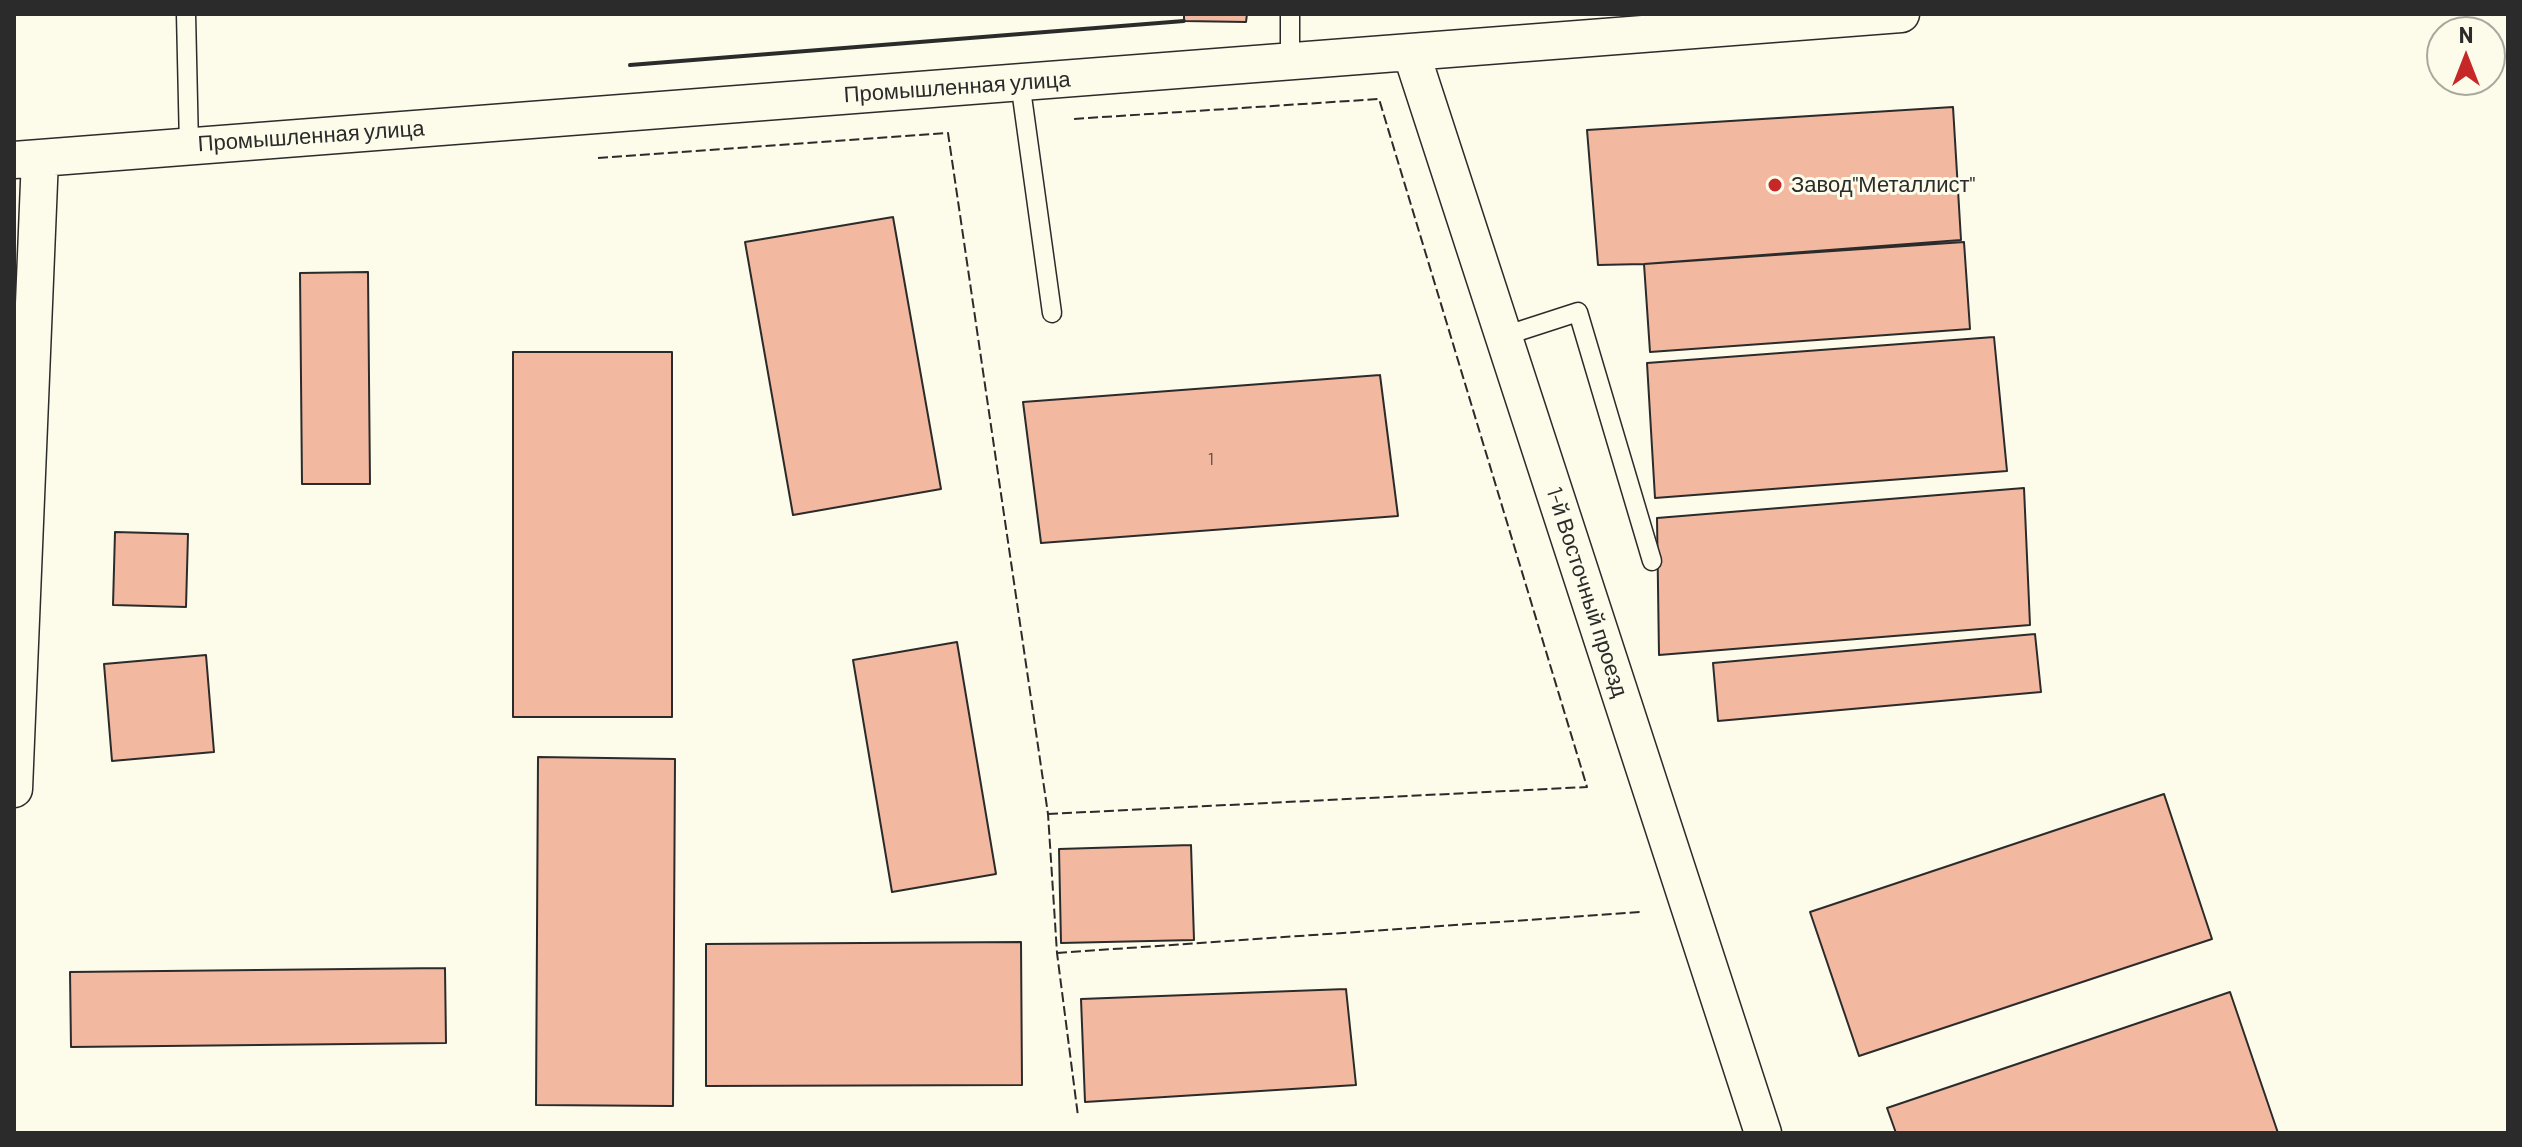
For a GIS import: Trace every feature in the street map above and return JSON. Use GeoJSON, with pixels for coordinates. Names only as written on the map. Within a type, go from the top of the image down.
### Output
{"type":"FeatureCollection","features":[{"type":"Feature","properties":{"kind":"street","name":"Промышленная улица"},"geometry":{"type":"LineString","coordinates":[[27,159],[1901,14]]}},
{"type":"Feature","properties":{"kind":"street","name":"1-й Восточный проезд"},"geometry":{"type":"LineString","coordinates":[[1411,52],[1763,1133]]}},
{"type":"Feature","properties":{"kind":"street"},"geometry":{"type":"LineString","coordinates":[[14,789],[27,159]]}},
{"type":"Feature","properties":{"kind":"lane"},"geometry":{"type":"LineString","coordinates":[[186,14],[189,146]]}},
{"type":"Feature","properties":{"kind":"lane"},"geometry":{"type":"LineString","coordinates":[[1290,14],[1290,62]]}},
{"type":"Feature","properties":{"kind":"lane"},"geometry":{"type":"LineString","coordinates":[[1020,82],[1052,313]]}},
{"type":"Feature","properties":{"kind":"lane"},"geometry":{"type":"LineString","coordinates":[[1504,336],[1578,312],[1652,561]]}},
{"type":"Feature","properties":{"kind":"building"},"geometry":{"type":"Polygon","coordinates":[[[1184,14],[1247,14],[1246,22],[1184,21],[1184,14]]]}},
{"type":"Feature","properties":{"kind":"building","name":"Завод\"Металлист\""},"geometry":{"type":"Polygon","coordinates":[[[1953,107],[1961,240],[1598,265],[1587,130],[1953,107]]]}},
{"type":"Feature","properties":{"kind":"building"},"geometry":{"type":"Polygon","coordinates":[[[893,217],[941,489],[793,515],[745,242],[893,217]]]}},
{"type":"Feature","properties":{"kind":"building"},"geometry":{"type":"Polygon","coordinates":[[[1964,242],[1970,329],[1650,352],[1644,264],[1964,242]]]}},
{"type":"Feature","properties":{"kind":"building"},"geometry":{"type":"Polygon","coordinates":[[[368,272],[370,484],[302,484],[300,273],[368,272]]]}},
{"type":"Feature","properties":{"kind":"building"},"geometry":{"type":"Polygon","coordinates":[[[1994,337],[2007,471],[1655,498],[1647,363],[1994,337]]]}},
{"type":"Feature","properties":{"kind":"building"},"geometry":{"type":"Polygon","coordinates":[[[513,352],[672,352],[672,717],[513,717],[513,352]]]}},
{"type":"Feature","properties":{"kind":"building"},"geometry":{"type":"Polygon","coordinates":[[[1380,375],[1398,516],[1041,543],[1023,402],[1380,375]]]}},
{"type":"Feature","properties":{"kind":"building"},"geometry":{"type":"Polygon","coordinates":[[[2024,488],[2030,625],[1659,655],[1657,518],[2024,488]]]}},
{"type":"Feature","properties":{"kind":"building"},"geometry":{"type":"Polygon","coordinates":[[[115,532],[188,534],[186,607],[113,605],[115,532]]]}},
{"type":"Feature","properties":{"kind":"building"},"geometry":{"type":"Polygon","coordinates":[[[2035,634],[2041,692],[1718,721],[1713,663],[2035,634]]]}},
{"type":"Feature","properties":{"kind":"building"},"geometry":{"type":"Polygon","coordinates":[[[957,642],[996,874],[892,892],[853,660],[957,642]]]}},
{"type":"Feature","properties":{"kind":"building"},"geometry":{"type":"Polygon","coordinates":[[[206,655],[214,752],[112,761],[104,664],[206,655]]]}},
{"type":"Feature","properties":{"kind":"building"},"geometry":{"type":"Polygon","coordinates":[[[538,757],[675,759],[673,1106],[536,1105],[538,757]]]}},
{"type":"Feature","properties":{"kind":"building"},"geometry":{"type":"Polygon","coordinates":[[[2164,794],[2212,939],[1859,1056],[1810,912],[2164,794]]]}},
{"type":"Feature","properties":{"kind":"building"},"geometry":{"type":"Polygon","coordinates":[[[1191,845],[1194,940],[1061,943],[1059,849],[1191,845]]]}},
{"type":"Feature","properties":{"kind":"building"},"geometry":{"type":"Polygon","coordinates":[[[1021,942],[1022,1085],[706,1086],[706,944],[1021,942]]]}},
{"type":"Feature","properties":{"kind":"building"},"geometry":{"type":"Polygon","coordinates":[[[445,968],[446,1043],[71,1047],[70,972],[445,968]]]}},
{"type":"Feature","properties":{"kind":"building"},"geometry":{"type":"Polygon","coordinates":[[[1346,989],[1356,1085],[1085,1102],[1081,999],[1346,989]]]}},
{"type":"Feature","properties":{"kind":"building"},"geometry":{"type":"Polygon","coordinates":[[[2230,992],[2278,1133],[1896,1133],[1887,1108],[2230,992]]]}},
{"type":"Feature","properties":{"kind":"fence"},"geometry":{"type":"LineString","coordinates":[[1048,814],[1587,787],[1379,99],[1073,119]]}},
{"type":"Feature","properties":{"kind":"fence"},"geometry":{"type":"LineString","coordinates":[[598,158],[948,133],[1048,814],[1057,953],[1078,1116]]}},
{"type":"Feature","properties":{"kind":"fence"},"geometry":{"type":"LineString","coordinates":[[1057,953],[1641,912]]}},
{"type":"Feature","properties":{"kind":"wall"},"geometry":{"type":"LineString","coordinates":[[630,65],[1184,21]]}},
{"type":"Feature","properties":{"kind":"place","name":"Завод\"Металлист\""},"geometry":{"type":"Point","coordinates":[1775,185]}}]}
